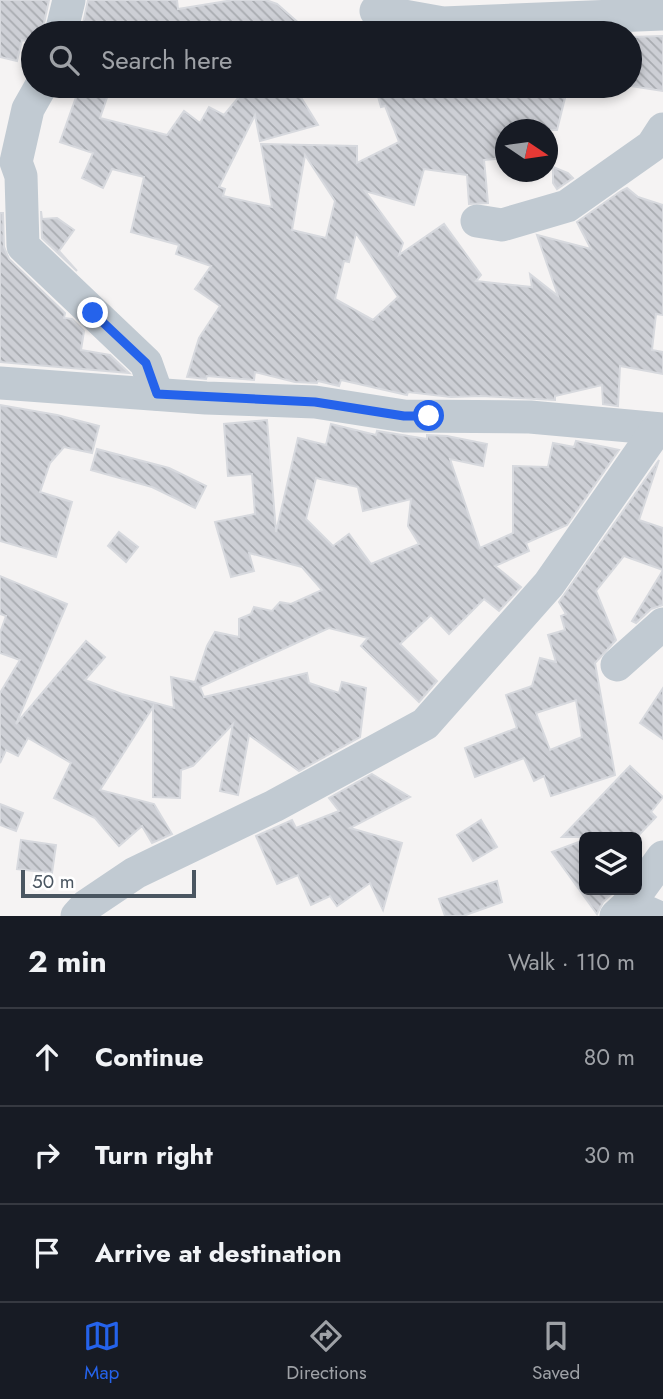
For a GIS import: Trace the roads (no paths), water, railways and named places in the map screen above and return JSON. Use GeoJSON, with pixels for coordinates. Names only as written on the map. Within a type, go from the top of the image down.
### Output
{"type":"FeatureCollection","features":[{"type":"Feature","properties":{"kind":"street"},"geometry":{"type":"LineString","coordinates":[[64,21],[69,0]]}},
{"type":"Feature","properties":{"kind":"street"},"geometry":{"type":"LineString","coordinates":[[376,11],[432,21]]}},
{"type":"Feature","properties":{"kind":"street"},"geometry":{"type":"LineString","coordinates":[[492,21],[663,14]]}},
{"type":"Feature","properties":{"kind":"street"},"geometry":{"type":"LineString","coordinates":[[34,98],[28,109],[16,162],[21,176],[23,246],[146,363],[157,394]]}},
{"type":"Feature","properties":{"kind":"street"},"geometry":{"type":"LineString","coordinates":[[477,220],[502,225],[567,206],[652,146],[663,129]]}},
{"type":"Feature","properties":{"kind":"street"},"geometry":{"type":"LineString","coordinates":[[0,383],[315,402],[404,416],[530,416],[660,429],[549,584],[425,724],[274,806],[135,873],[86,906],[77,916]]}},
{"type":"Feature","properties":{"kind":"street"},"geometry":{"type":"LineString","coordinates":[[617,665],[663,624]]}},
{"type":"Feature","properties":{"kind":"street"},"geometry":{"type":"LineString","coordinates":[[634,912],[663,857]]}}]}
